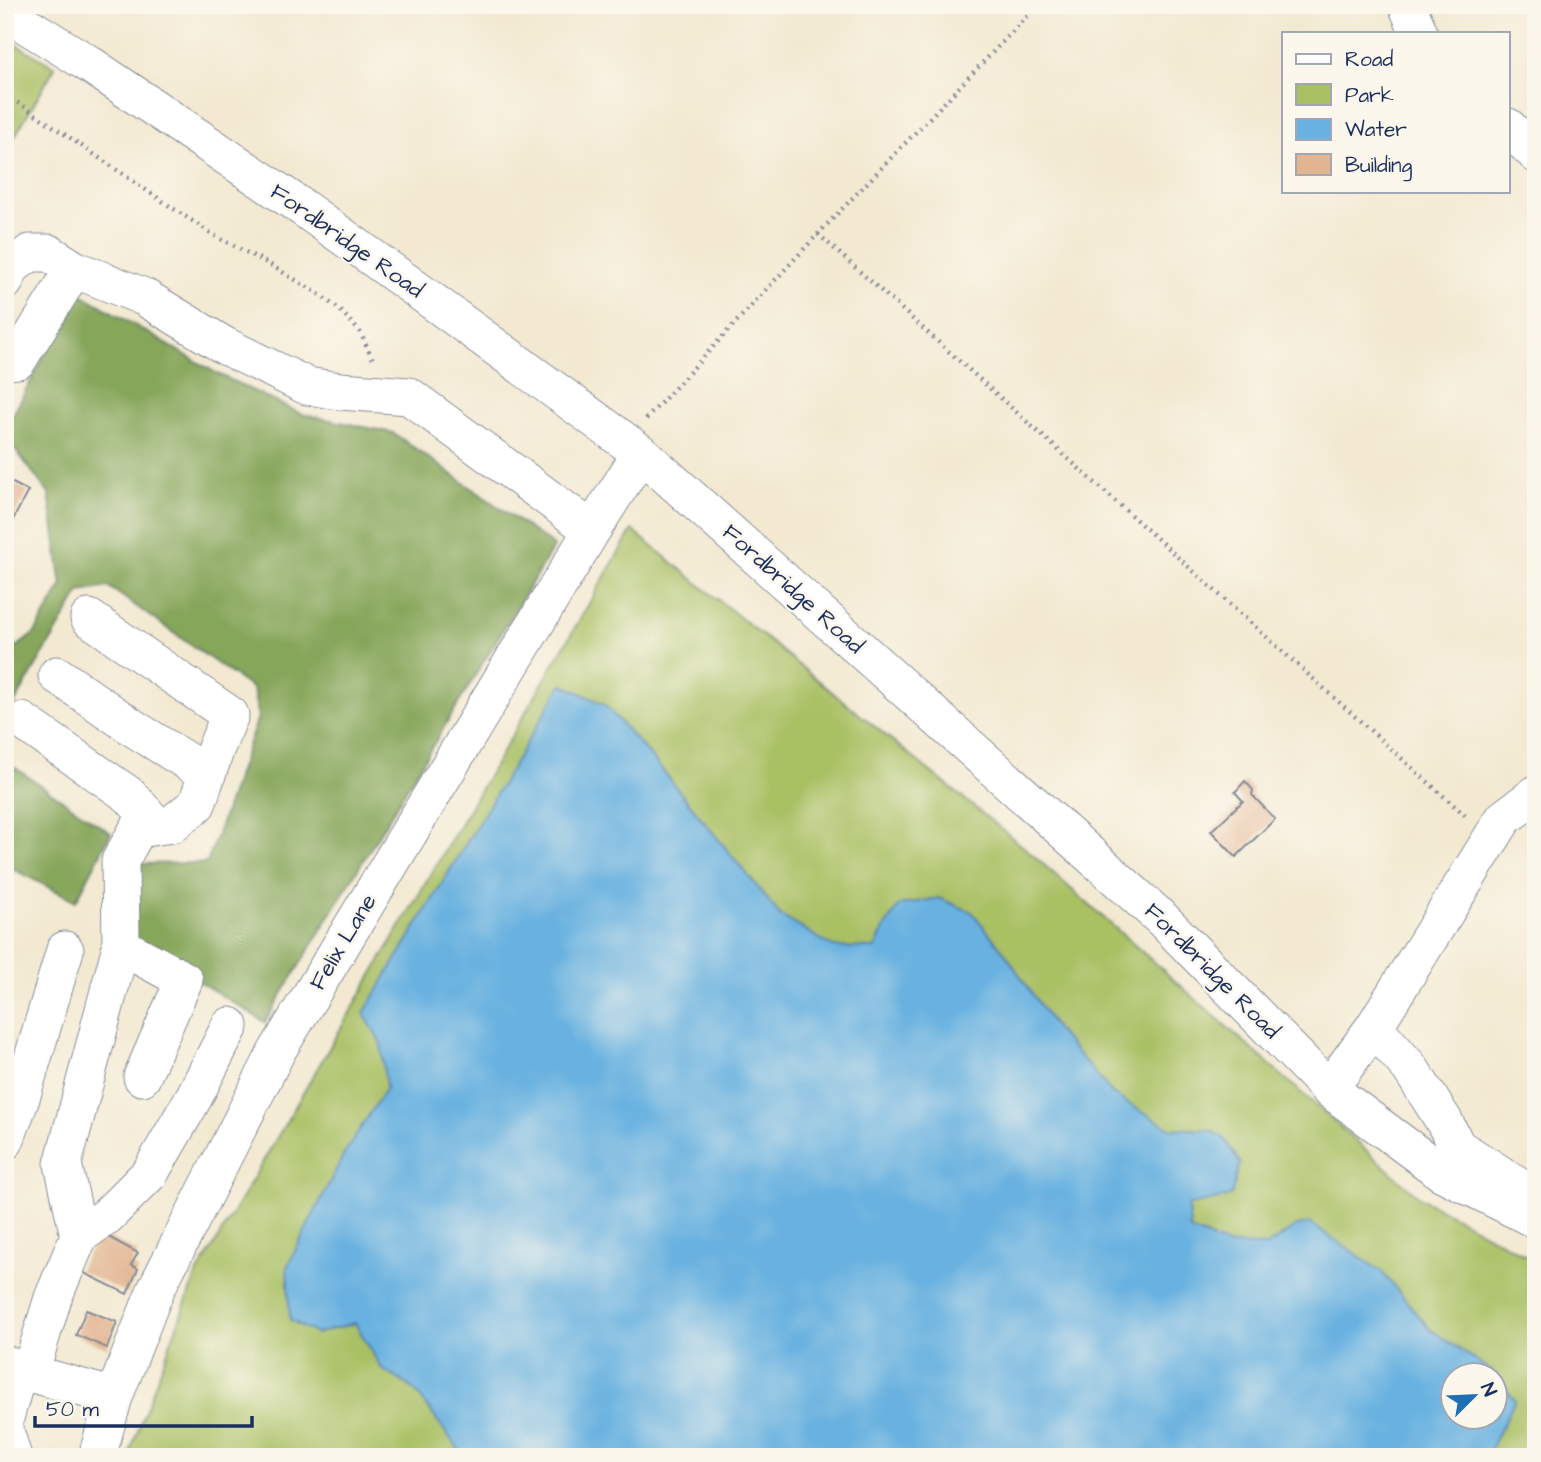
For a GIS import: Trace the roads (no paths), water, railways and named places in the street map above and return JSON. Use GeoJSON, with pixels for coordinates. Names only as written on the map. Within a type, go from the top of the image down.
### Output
{"type":"FeatureCollection","features":[{"type":"Feature","properties":{"kind":"street"},"geometry":{"type":"LineString","coordinates":[[1407,5],[1419,32]]}},
{"type":"Feature","properties":{"kind":"street","name":"Fordbridge Road"},"geometry":{"type":"LineString","coordinates":[[5,12],[89,64],[303,208],[634,448],[1162,919],[1329,1088],[1441,1172],[1535,1198]]}},
{"type":"Feature","properties":{"kind":"street"},"geometry":{"type":"LineString","coordinates":[[1510,129],[1536,155]]}},
{"type":"Feature","properties":{"kind":"street"},"geometry":{"type":"LineString","coordinates":[[5,281],[12,266],[30,253],[49,253],[74,269],[144,297],[225,346],[307,386],[409,397],[592,530]]}},
{"type":"Feature","properties":{"kind":"street"},"geometry":{"type":"LineString","coordinates":[[5,361],[18,360],[74,269]]}},
{"type":"Feature","properties":{"kind":"street","name":"Felix Lane"},"geometry":{"type":"LineString","coordinates":[[97,1457],[114,1397],[156,1289],[277,1051],[592,530],[634,448]]}},
{"type":"Feature","properties":{"kind":"street"},"geometry":{"type":"LineString","coordinates":[[89,618],[230,715],[197,804],[172,824],[138,829],[120,861],[121,946],[63,1164],[70,1196],[93,1226]]}},
{"type":"Feature","properties":{"kind":"street"},"geometry":{"type":"LineString","coordinates":[[57,675],[135,729],[207,774]]}},
{"type":"Feature","properties":{"kind":"street"},"geometry":{"type":"LineString","coordinates":[[22,721],[130,795],[157,826]]}},
{"type":"Feature","properties":{"kind":"street"},"geometry":{"type":"LineString","coordinates":[[1329,1088],[1374,1027],[1504,818],[1536,794]]}},
{"type":"Feature","properties":{"kind":"street"},"geometry":{"type":"LineString","coordinates":[[121,946],[184,980],[142,1077]]}},
{"type":"Feature","properties":{"kind":"street"},"geometry":{"type":"LineString","coordinates":[[5,1141],[65,950]]}},
{"type":"Feature","properties":{"kind":"street"},"geometry":{"type":"LineString","coordinates":[[5,1418],[18,1369],[52,1298],[93,1226],[150,1173],[194,1097],[230,1026]]}},
{"type":"Feature","properties":{"kind":"street"},"geometry":{"type":"LineString","coordinates":[[1374,1027],[1410,1068],[1444,1121],[1457,1147],[1535,1198]]}},
{"type":"Feature","properties":{"kind":"street"},"geometry":{"type":"LineString","coordinates":[[18,1369],[114,1397]]}},
{"type":"Feature","properties":{"kind":"street"},"geometry":{"type":"LineString","coordinates":[[5,1431],[13,1457]]}},
{"type":"Feature","properties":{"kind":"water"},"geometry":{"type":"Polygon","coordinates":[[[562,684],[604,704],[653,759],[781,916],[834,947],[875,948],[900,905],[939,898],[972,912],[1005,953],[1056,1029],[1114,1095],[1170,1128],[1210,1130],[1224,1138],[1240,1163],[1231,1196],[1188,1206],[1190,1230],[1228,1245],[1267,1246],[1295,1227],[1310,1223],[1381,1271],[1430,1329],[1475,1360],[1440,1360],[1440,1430],[1500,1430],[1486,1457],[464,1457],[414,1389],[382,1369],[355,1323],[316,1334],[290,1320],[287,1267],[344,1154],[386,1088],[381,1044],[364,1013],[562,684]]]}},
{"type":"Feature","properties":{"kind":"water"},"geometry":{"type":"Polygon","coordinates":[[[1510,1394],[1515,1400],[1510,1410],[1510,1394]]]}}]}
